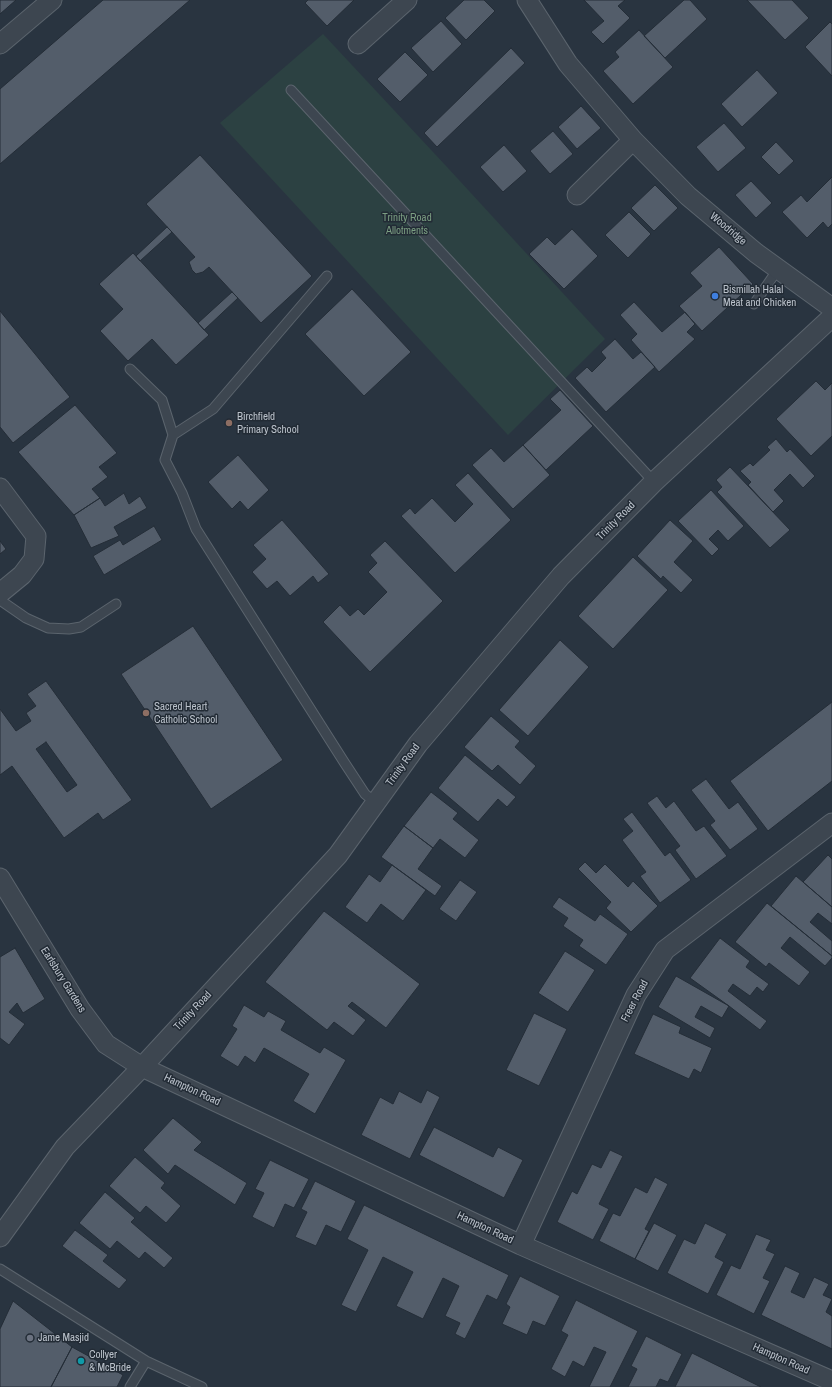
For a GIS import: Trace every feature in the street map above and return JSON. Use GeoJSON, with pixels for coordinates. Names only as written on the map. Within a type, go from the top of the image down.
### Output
{"type":"FeatureCollection","features":[{"type":"Feature","properties":{"kind":"street"},"geometry":{"type":"LineString","coordinates":[[0,44],[52,0]]}},
{"type":"Feature","properties":{"kind":"street"},"geometry":{"type":"LineString","coordinates":[[358,44],[407,0]]}},
{"type":"Feature","properties":{"kind":"street","name":"Woodridge"},"geometry":{"type":"LineString","coordinates":[[527,0],[568,64],[633,140],[688,196],[756,253],[832,308]]}},
{"type":"Feature","properties":{"kind":"street"},"geometry":{"type":"LineString","coordinates":[[577,195],[633,140]]}},
{"type":"Feature","properties":{"kind":"street","name":"Trinity Road"},"geometry":{"type":"LineString","coordinates":[[0,1237],[65,1147],[142,1067],[338,855],[418,744],[561,576],[654,482],[832,317]]}},
{"type":"Feature","properties":{"kind":"street"},"geometry":{"type":"LineString","coordinates":[[0,488],[36,536],[34,559],[22,575],[0,593]]}},
{"type":"Feature","properties":{"kind":"street","name":"Freer Road"},"geometry":{"type":"LineString","coordinates":[[521,1245],[636,995],[665,950],[832,823]]}},
{"type":"Feature","properties":{"kind":"street","name":"Earlsbury Gardens"},"geometry":{"type":"LineString","coordinates":[[0,878],[80,1010],[106,1044],[142,1067]]}},
{"type":"Feature","properties":{"kind":"street","name":"Hampton Road"},"geometry":{"type":"LineString","coordinates":[[142,1067],[521,1245],[832,1381]]}},
{"type":"Feature","properties":{"kind":"lane"},"geometry":{"type":"LineString","coordinates":[[291,90],[654,482]]}},
{"type":"Feature","properties":{"kind":"lane"},"geometry":{"type":"LineString","coordinates":[[754,304],[778,269]]}},
{"type":"Feature","properties":{"kind":"lane"},"geometry":{"type":"LineString","coordinates":[[173,435],[213,409],[327,276]]}},
{"type":"Feature","properties":{"kind":"lane"},"geometry":{"type":"LineString","coordinates":[[130,369],[162,400],[173,435],[165,460],[182,493],[196,529],[365,794],[376,803]]}},
{"type":"Feature","properties":{"kind":"lane"},"geometry":{"type":"LineString","coordinates":[[0,600],[26,618],[48,628],[69,630],[81,627],[116,604]]}},
{"type":"Feature","properties":{"kind":"lane"},"geometry":{"type":"LineString","coordinates":[[0,1268],[146,1361],[202,1387]]}},
{"type":"Feature","properties":{"kind":"lane"},"geometry":{"type":"LineString","coordinates":[[130,1387],[146,1361]]}},
{"type":"Feature","properties":{"kind":"green space","name":"Trinity Road Allotments"},"geometry":{"type":"Polygon","coordinates":[[[323,34],[605,339],[508,435],[220,123],[323,34]]]}},
{"type":"Feature","properties":{"kind":"building"},"geometry":{"type":"Polygon","coordinates":[[[0,0],[16,0],[0,14],[0,0]]]}},
{"type":"Feature","properties":{"kind":"building"},"geometry":{"type":"Polygon","coordinates":[[[103,0],[190,0],[0,164],[0,89],[103,0]]]}},
{"type":"Feature","properties":{"kind":"building"},"geometry":{"type":"Polygon","coordinates":[[[308,0],[354,0],[327,26],[305,3],[308,0]]]}},
{"type":"Feature","properties":{"kind":"building"},"geometry":{"type":"Polygon","coordinates":[[[464,0],[484,0],[495,11],[466,40],[445,18],[464,0]]]}},
{"type":"Feature","properties":{"kind":"building"},"geometry":{"type":"Polygon","coordinates":[[[584,0],[625,0],[618,6],[630,18],[603,44],[591,32],[604,21],[584,0]]]}},
{"type":"Feature","properties":{"kind":"building"},"geometry":{"type":"Polygon","coordinates":[[[684,0],[690,0],[707,19],[665,58],[644,36],[684,0]]]}},
{"type":"Feature","properties":{"kind":"building"},"geometry":{"type":"Polygon","coordinates":[[[747,0],[792,0],[809,18],[785,40],[747,0]]]}},
{"type":"Feature","properties":{"kind":"building"},"geometry":{"type":"Polygon","coordinates":[[[441,21],[462,44],[433,72],[411,48],[441,21]]]}},
{"type":"Feature","properties":{"kind":"building"},"geometry":{"type":"Polygon","coordinates":[[[830,22],[832,24],[832,76],[805,47],[830,22]]]}},
{"type":"Feature","properties":{"kind":"building"},"geometry":{"type":"Polygon","coordinates":[[[639,30],[673,67],[633,104],[603,71],[619,57],[615,52],[639,30]]]}},
{"type":"Feature","properties":{"kind":"building"},"geometry":{"type":"Polygon","coordinates":[[[511,48],[525,63],[437,147],[424,133],[511,48]]]}},
{"type":"Feature","properties":{"kind":"building"},"geometry":{"type":"Polygon","coordinates":[[[405,52],[428,75],[400,102],[377,79],[405,52]]]}},
{"type":"Feature","properties":{"kind":"building"},"geometry":{"type":"Polygon","coordinates":[[[757,70],[778,93],[742,127],[721,104],[757,70]]]}},
{"type":"Feature","properties":{"kind":"building"},"geometry":{"type":"Polygon","coordinates":[[[581,106],[601,128],[577,149],[558,127],[581,106]]]}},
{"type":"Feature","properties":{"kind":"building"},"geometry":{"type":"Polygon","coordinates":[[[724,123],[746,148],[718,172],[696,147],[724,123]]]}},
{"type":"Feature","properties":{"kind":"building"},"geometry":{"type":"Polygon","coordinates":[[[553,131],[573,154],[550,174],[530,151],[553,131]]]}},
{"type":"Feature","properties":{"kind":"building"},"geometry":{"type":"Polygon","coordinates":[[[776,142],[794,161],[779,175],[761,157],[776,142]]]}},
{"type":"Feature","properties":{"kind":"building"},"geometry":{"type":"Polygon","coordinates":[[[504,145],[527,171],[503,192],[480,167],[504,145]]]}},
{"type":"Feature","properties":{"kind":"building"},"geometry":{"type":"Polygon","coordinates":[[[200,155],[312,276],[261,323],[209,267],[203,272],[196,274],[192,270],[189,262],[195,257],[146,204],[200,155]]]}},
{"type":"Feature","properties":{"kind":"building"},"geometry":{"type":"Polygon","coordinates":[[[832,177],[832,224],[828,228],[823,222],[807,238],[782,212],[801,195],[807,202],[832,177]]]}},
{"type":"Feature","properties":{"kind":"building"},"geometry":{"type":"Polygon","coordinates":[[[751,181],[772,203],[756,218],[735,195],[751,181]]]}},
{"type":"Feature","properties":{"kind":"building"},"geometry":{"type":"Polygon","coordinates":[[[655,185],[678,208],[654,231],[631,208],[655,185]]]}},
{"type":"Feature","properties":{"kind":"building"},"geometry":{"type":"Polygon","coordinates":[[[629,212],[651,234],[628,258],[605,235],[629,212]]]}},
{"type":"Feature","properties":{"kind":"building"},"geometry":{"type":"Polygon","coordinates":[[[167,227],[172,232],[140,261],[136,256],[167,227]]]}},
{"type":"Feature","properties":{"kind":"building"},"geometry":{"type":"Polygon","coordinates":[[[572,229],[598,256],[564,289],[529,254],[547,237],[555,245],[572,229]]]}},
{"type":"Feature","properties":{"kind":"building","name":"Bismillah Halal Meat and Chicken"},"geometry":{"type":"Polygon","coordinates":[[[719,247],[753,284],[702,331],[679,306],[702,286],[690,273],[719,247]]]}},
{"type":"Feature","properties":{"kind":"building"},"geometry":{"type":"Polygon","coordinates":[[[133,253],[209,335],[176,365],[152,339],[128,361],[100,331],[123,309],[99,284],[133,253]]]}},
{"type":"Feature","properties":{"kind":"building"},"geometry":{"type":"Polygon","coordinates":[[[352,289],[411,352],[364,396],[305,334],[352,289]]]}},
{"type":"Feature","properties":{"kind":"building"},"geometry":{"type":"Polygon","coordinates":[[[232,292],[238,298],[204,330],[198,323],[232,292]]]}},
{"type":"Feature","properties":{"kind":"building"},"geometry":{"type":"Polygon","coordinates":[[[634,302],[662,332],[685,312],[695,324],[687,332],[695,339],[659,372],[631,340],[637,334],[620,315],[634,302]]]}},
{"type":"Feature","properties":{"kind":"building"},"geometry":{"type":"Polygon","coordinates":[[[0,311],[70,397],[13,443],[0,427],[0,311]]]}},
{"type":"Feature","properties":{"kind":"building"},"geometry":{"type":"Polygon","coordinates":[[[615,339],[633,359],[641,352],[655,367],[606,412],[575,378],[587,367],[592,372],[606,358],[601,352],[615,339]]]}},
{"type":"Feature","properties":{"kind":"building"},"geometry":{"type":"Polygon","coordinates":[[[816,381],[825,390],[832,383],[832,436],[811,456],[776,419],[816,381]]]}},
{"type":"Feature","properties":{"kind":"building"},"geometry":{"type":"Polygon","coordinates":[[[560,390],[593,426],[546,470],[523,445],[561,410],[550,399],[560,390]]]}},
{"type":"Feature","properties":{"kind":"building"},"geometry":{"type":"Polygon","coordinates":[[[75,405],[117,453],[99,467],[108,477],[92,489],[100,498],[74,515],[18,452],[75,405]]]}},
{"type":"Feature","properties":{"kind":"building"},"geometry":{"type":"Polygon","coordinates":[[[776,439],[787,452],[790,449],[815,476],[803,488],[790,474],[774,490],[784,501],[773,512],[748,485],[751,482],[740,471],[750,463],[753,466],[770,450],[767,447],[776,439]]]}},
{"type":"Feature","properties":{"kind":"building"},"geometry":{"type":"Polygon","coordinates":[[[523,445],[550,475],[513,509],[472,465],[491,448],[504,462],[523,445]]]}},
{"type":"Feature","properties":{"kind":"building"},"geometry":{"type":"Polygon","coordinates":[[[238,455],[269,490],[248,510],[240,501],[232,509],[208,482],[238,455]]]}},
{"type":"Feature","properties":{"kind":"building"},"geometry":{"type":"Polygon","coordinates":[[[730,467],[790,530],[770,548],[717,492],[722,487],[716,480],[730,467]]]}},
{"type":"Feature","properties":{"kind":"building"},"geometry":{"type":"Polygon","coordinates":[[[468,473],[511,520],[455,573],[401,516],[410,508],[415,514],[432,498],[455,522],[473,504],[455,485],[468,473]]]}},
{"type":"Feature","properties":{"kind":"building"},"geometry":{"type":"Polygon","coordinates":[[[711,490],[744,526],[728,541],[718,530],[709,539],[719,549],[712,556],[678,521],[711,490]]]}},
{"type":"Feature","properties":{"kind":"building"},"geometry":{"type":"Polygon","coordinates":[[[124,493],[129,504],[140,496],[147,508],[114,527],[119,536],[91,548],[74,515],[100,498],[105,506],[124,493]]]}},
{"type":"Feature","properties":{"kind":"building"},"geometry":{"type":"Polygon","coordinates":[[[282,520],[329,574],[318,583],[313,576],[290,596],[277,581],[267,589],[252,572],[266,559],[253,545],[282,520]]]}},
{"type":"Feature","properties":{"kind":"building"},"geometry":{"type":"Polygon","coordinates":[[[670,520],[693,541],[674,562],[693,580],[681,593],[663,576],[661,579],[637,556],[670,520]]]}},
{"type":"Feature","properties":{"kind":"building"},"geometry":{"type":"Polygon","coordinates":[[[154,526],[162,540],[104,575],[93,556],[120,540],[123,545],[154,526]]]}},
{"type":"Feature","properties":{"kind":"building"},"geometry":{"type":"Polygon","coordinates":[[[0,541],[6,549],[0,554],[0,541]]]}},
{"type":"Feature","properties":{"kind":"building"},"geometry":{"type":"Polygon","coordinates":[[[385,541],[443,601],[370,672],[323,622],[340,605],[350,616],[358,609],[364,615],[387,592],[368,572],[377,563],[370,555],[385,541]]]}},
{"type":"Feature","properties":{"kind":"building"},"geometry":{"type":"Polygon","coordinates":[[[633,557],[668,590],[613,649],[578,616],[633,557]]]}},
{"type":"Feature","properties":{"kind":"building"},"geometry":{"type":"Polygon","coordinates":[[[193,626],[283,760],[211,809],[121,674],[193,626]]]}},
{"type":"Feature","properties":{"kind":"building"},"geometry":{"type":"Polygon","coordinates":[[[560,640],[589,667],[528,736],[499,710],[560,640]]]}},
{"type":"Feature","properties":{"kind":"building"},"geometry":{"type":"Polygon","coordinates":[[[46,681],[132,800],[103,820],[98,813],[64,838],[12,766],[0,775],[0,709],[16,731],[31,721],[26,713],[36,706],[27,694],[46,681]],[[46,742],[36,749],[67,792],[77,785],[46,742]]]}},
{"type":"Feature","properties":{"kind":"building"},"geometry":{"type":"Polygon","coordinates":[[[832,702],[832,781],[768,831],[730,781],[832,702]]]}},
{"type":"Feature","properties":{"kind":"building"},"geometry":{"type":"Polygon","coordinates":[[[491,716],[520,741],[515,747],[536,766],[520,785],[498,765],[492,771],[464,747],[491,716]]]}},
{"type":"Feature","properties":{"kind":"building"},"geometry":{"type":"Polygon","coordinates":[[[465,755],[516,797],[507,807],[498,799],[478,822],[438,788],[465,755]]]}},
{"type":"Feature","properties":{"kind":"building"},"geometry":{"type":"Polygon","coordinates":[[[706,779],[729,809],[738,802],[758,829],[730,850],[710,825],[715,821],[691,790],[706,779]]]}},
{"type":"Feature","properties":{"kind":"building"},"geometry":{"type":"Polygon","coordinates":[[[431,792],[458,813],[453,819],[479,840],[465,858],[440,839],[433,848],[404,826],[431,792]]]}},
{"type":"Feature","properties":{"kind":"building"},"geometry":{"type":"Polygon","coordinates":[[[657,796],[666,808],[674,801],[696,831],[704,826],[727,856],[696,879],[675,850],[680,846],[647,803],[657,796]]]}},
{"type":"Feature","properties":{"kind":"building"},"geometry":{"type":"Polygon","coordinates":[[[632,812],[665,856],[670,852],[691,880],[660,903],[640,876],[646,872],[622,840],[633,831],[623,819],[632,812]]]}},
{"type":"Feature","properties":{"kind":"building"},"geometry":{"type":"Polygon","coordinates":[[[404,826],[433,848],[418,869],[442,886],[435,896],[381,857],[404,826]]]}},
{"type":"Feature","properties":{"kind":"building"},"geometry":{"type":"Polygon","coordinates":[[[828,855],[832,859],[832,907],[803,882],[828,855]]]}},
{"type":"Feature","properties":{"kind":"building"},"geometry":{"type":"Polygon","coordinates":[[[585,862],[596,873],[605,864],[628,887],[633,881],[658,906],[631,932],[606,908],[611,902],[578,869],[585,862]]]}},
{"type":"Feature","properties":{"kind":"building"},"geometry":{"type":"Polygon","coordinates":[[[392,865],[426,890],[403,921],[381,904],[367,923],[345,907],[369,874],[380,882],[392,865]]]}},
{"type":"Feature","properties":{"kind":"building"},"geometry":{"type":"Polygon","coordinates":[[[796,876],[832,907],[832,924],[818,913],[810,922],[832,941],[832,956],[771,906],[796,876]]]}},
{"type":"Feature","properties":{"kind":"building"},"geometry":{"type":"Polygon","coordinates":[[[460,880],[477,892],[456,921],[439,909],[460,880]]]}},
{"type":"Feature","properties":{"kind":"building"},"geometry":{"type":"Polygon","coordinates":[[[559,897],[595,921],[600,914],[628,934],[606,965],[579,946],[583,940],[563,926],[568,918],[552,907],[559,897]]]}},
{"type":"Feature","properties":{"kind":"building"},"geometry":{"type":"Polygon","coordinates":[[[767,903],[832,956],[825,966],[790,937],[781,948],[810,972],[799,986],[769,963],[766,967],[735,942],[767,903]]]}},
{"type":"Feature","properties":{"kind":"building"},"geometry":{"type":"Polygon","coordinates":[[[324,911],[420,984],[386,1028],[352,1002],[348,1006],[366,1020],[353,1036],[334,1022],[327,1030],[265,982],[324,911]]]}},
{"type":"Feature","properties":{"kind":"building"},"geometry":{"type":"Polygon","coordinates":[[[720,938],[750,961],[746,967],[769,984],[763,992],[757,987],[750,996],[733,984],[728,991],[767,1021],[760,1030],[690,978],[720,938]]]}},
{"type":"Feature","properties":{"kind":"building"},"geometry":{"type":"Polygon","coordinates":[[[15,948],[45,999],[23,1013],[17,1003],[9,1012],[25,1024],[9,1045],[0,1038],[0,957],[15,948]]]}},
{"type":"Feature","properties":{"kind":"building"},"geometry":{"type":"Polygon","coordinates":[[[565,951],[595,970],[568,1012],[538,993],[565,951]]]}},
{"type":"Feature","properties":{"kind":"building"},"geometry":{"type":"Polygon","coordinates":[[[676,976],[729,1006],[722,1018],[701,1006],[695,1017],[715,1028],[710,1038],[658,1007],[676,976]]]}},
{"type":"Feature","properties":{"kind":"building"},"geometry":{"type":"Polygon","coordinates":[[[244,1005],[264,1017],[268,1011],[286,1021],[281,1030],[320,1053],[324,1047],[346,1060],[315,1114],[293,1101],[309,1074],[264,1048],[255,1063],[245,1056],[238,1067],[220,1056],[237,1029],[232,1026],[244,1005]]]}},
{"type":"Feature","properties":{"kind":"building"},"geometry":{"type":"Polygon","coordinates":[[[534,1013],[567,1029],[539,1086],[506,1070],[534,1013]]]}},
{"type":"Feature","properties":{"kind":"building"},"geometry":{"type":"Polygon","coordinates":[[[653,1014],[681,1027],[679,1033],[712,1048],[701,1073],[694,1069],[689,1079],[634,1054],[653,1014]]]}},
{"type":"Feature","properties":{"kind":"building"},"geometry":{"type":"Polygon","coordinates":[[[427,1090],[440,1097],[410,1159],[361,1135],[380,1097],[393,1104],[399,1091],[421,1103],[427,1090]]]}},
{"type":"Feature","properties":{"kind":"building"},"geometry":{"type":"Polygon","coordinates":[[[173,1118],[202,1142],[194,1150],[247,1183],[235,1205],[175,1165],[168,1174],[143,1150],[173,1118]]]}},
{"type":"Feature","properties":{"kind":"building"},"geometry":{"type":"Polygon","coordinates":[[[434,1127],[493,1157],[498,1147],[523,1160],[504,1198],[419,1155],[434,1127]]]}},
{"type":"Feature","properties":{"kind":"building"},"geometry":{"type":"Polygon","coordinates":[[[610,1150],[623,1156],[599,1204],[609,1209],[593,1240],[557,1222],[572,1191],[577,1194],[592,1164],[601,1168],[610,1150]]]}},
{"type":"Feature","properties":{"kind":"building"},"geometry":{"type":"Polygon","coordinates":[[[135,1157],[165,1183],[161,1188],[181,1206],[166,1223],[146,1206],[140,1213],[109,1186],[135,1157]]]}},
{"type":"Feature","properties":{"kind":"building"},"geometry":{"type":"Polygon","coordinates":[[[270,1160],[309,1179],[294,1208],[285,1204],[274,1228],[252,1217],[264,1193],[255,1189],[270,1160]]]}},
{"type":"Feature","properties":{"kind":"building"},"geometry":{"type":"Polygon","coordinates":[[[655,1177],[668,1184],[645,1229],[649,1231],[635,1259],[599,1241],[613,1213],[620,1216],[635,1187],[647,1193],[655,1177]]]}},
{"type":"Feature","properties":{"kind":"building"},"geometry":{"type":"Polygon","coordinates":[[[315,1181],[356,1201],[341,1232],[326,1225],[316,1246],[295,1237],[307,1212],[301,1209],[315,1181]]]}},
{"type":"Feature","properties":{"kind":"building"},"geometry":{"type":"Polygon","coordinates":[[[105,1192],[135,1218],[131,1222],[173,1258],[164,1268],[145,1252],[139,1259],[117,1241],[110,1249],[79,1223],[105,1192]]]}},
{"type":"Feature","properties":{"kind":"building"},"geometry":{"type":"Polygon","coordinates":[[[364,1205],[509,1275],[497,1300],[487,1295],[465,1339],[455,1334],[460,1323],[445,1316],[459,1286],[443,1278],[423,1319],[396,1306],[413,1272],[383,1257],[356,1312],[341,1305],[368,1250],[347,1239],[364,1205]]]}},
{"type":"Feature","properties":{"kind":"building"},"geometry":{"type":"Polygon","coordinates":[[[654,1223],[677,1235],[658,1271],[635,1259],[654,1223]]]}},
{"type":"Feature","properties":{"kind":"building"},"geometry":{"type":"Polygon","coordinates":[[[705,1223],[727,1234],[715,1257],[724,1262],[708,1294],[667,1273],[684,1239],[695,1244],[705,1223]]]}},
{"type":"Feature","properties":{"kind":"building"},"geometry":{"type":"Polygon","coordinates":[[[75,1230],[108,1255],[103,1261],[127,1280],[119,1289],[62,1246],[75,1230]]]}},
{"type":"Feature","properties":{"kind":"building"},"geometry":{"type":"Polygon","coordinates":[[[756,1234],[771,1240],[766,1250],[775,1254],[763,1278],[770,1281],[754,1314],[716,1295],[731,1265],[740,1269],[756,1234]]]}},
{"type":"Feature","properties":{"kind":"building"},"geometry":{"type":"Polygon","coordinates":[[[785,1266],[800,1273],[791,1292],[804,1298],[814,1277],[829,1284],[823,1295],[832,1299],[826,1312],[832,1316],[832,1349],[761,1315],[785,1266]]]}},
{"type":"Feature","properties":{"kind":"building"},"geometry":{"type":"Polygon","coordinates":[[[520,1276],[560,1296],[545,1326],[533,1321],[527,1335],[502,1324],[510,1307],[506,1304],[520,1276]]]}},
{"type":"Feature","properties":{"kind":"building"},"geometry":{"type":"Polygon","coordinates":[[[576,1300],[638,1331],[610,1387],[589,1387],[606,1352],[594,1347],[584,1367],[573,1361],[565,1377],[551,1369],[568,1335],[561,1331],[576,1300]]]}},
{"type":"Feature","properties":{"kind":"building","name":"Jame Masjid"},"geometry":{"type":"Polygon","coordinates":[[[13,1301],[72,1347],[51,1387],[0,1387],[0,1329],[13,1301]]]}},
{"type":"Feature","properties":{"kind":"building"},"geometry":{"type":"Polygon","coordinates":[[[646,1336],[682,1354],[668,1382],[660,1379],[656,1387],[628,1387],[637,1369],[631,1366],[646,1336]]]}},
{"type":"Feature","properties":{"kind":"building","name":"Collyer & McBride"},"geometry":{"type":"Polygon","coordinates":[[[72,1347],[123,1375],[117,1387],[51,1387],[72,1347]]]}},
{"type":"Feature","properties":{"kind":"building"},"geometry":{"type":"Polygon","coordinates":[[[692,1353],[761,1387],[675,1387],[692,1353]]]}},
{"type":"Feature","properties":{"kind":"place","name":"Bismillah Halal Meat and Chicken"},"geometry":{"type":"Point","coordinates":[715,296]}},
{"type":"Feature","properties":{"kind":"place","name":"Birchfield Primary School"},"geometry":{"type":"Point","coordinates":[229,423]}},
{"type":"Feature","properties":{"kind":"place","name":"Sacred Heart Catholic School"},"geometry":{"type":"Point","coordinates":[146,713]}},
{"type":"Feature","properties":{"kind":"place","name":"Jame Masjid"},"geometry":{"type":"Point","coordinates":[30,1338]}},
{"type":"Feature","properties":{"kind":"place","name":"Collyer & McBride"},"geometry":{"type":"Point","coordinates":[81,1361]}}]}
